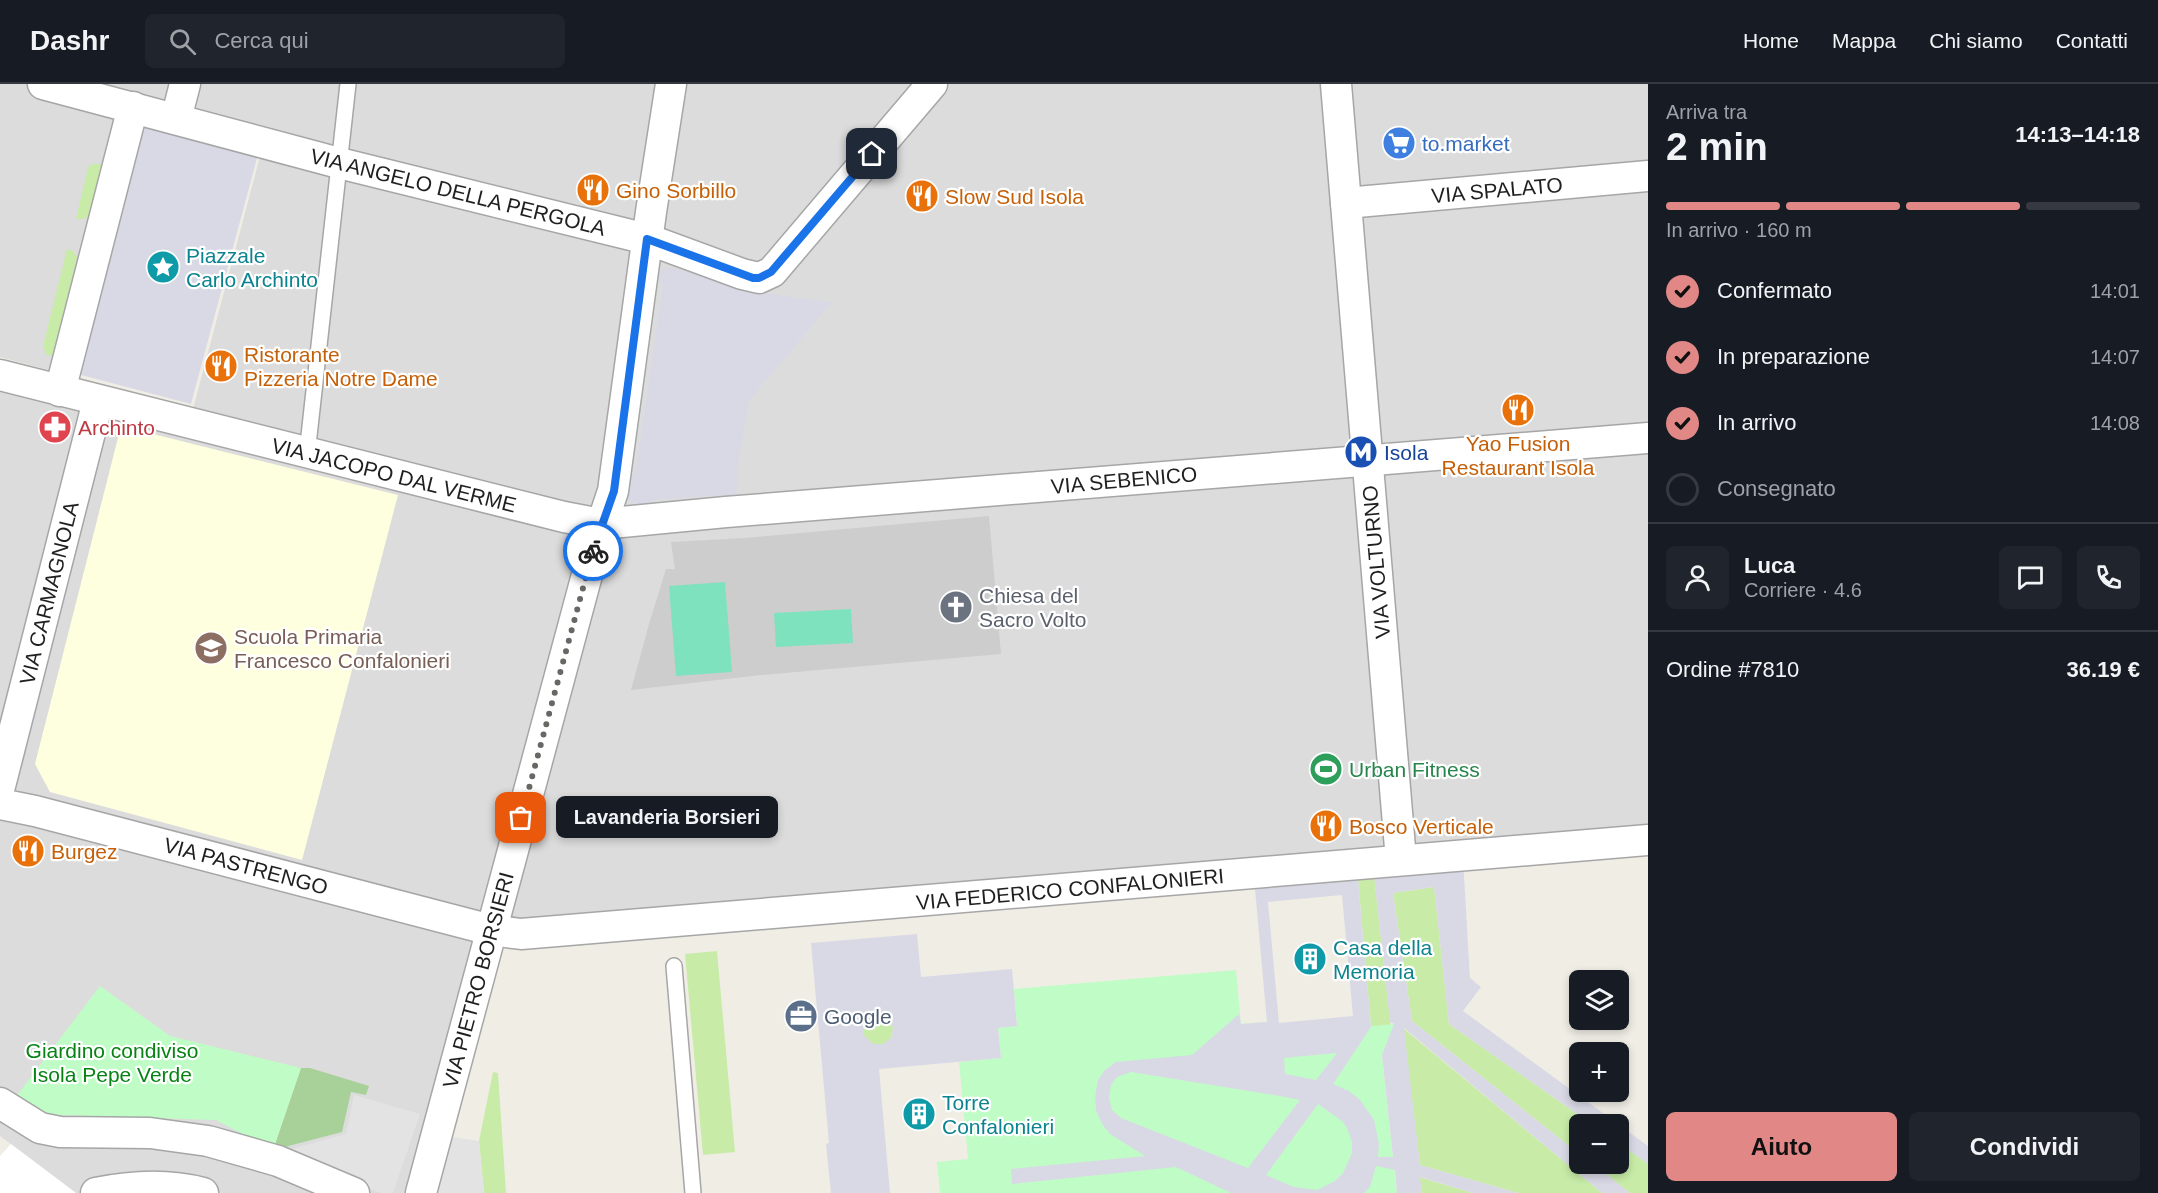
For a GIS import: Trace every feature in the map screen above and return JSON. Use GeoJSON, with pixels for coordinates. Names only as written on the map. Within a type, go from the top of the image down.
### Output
{"type":"FeatureCollection","features":[{"type":"Feature","properties":{"kind":"street"},"geometry":{"type":"LineString","coordinates":[[43,84],[176,119],[184,84]]}},
{"type":"Feature","properties":{"kind":"street"},"geometry":{"type":"LineString","coordinates":[[647,239],[671,84]]}},
{"type":"Feature","properties":{"kind":"street","name":"VIA ANGELO DELLA PERGOLA"},"geometry":{"type":"LineString","coordinates":[[176,119],[339,163],[647,239],[753,278],[759,278],[771,272],[933,84]]}},
{"type":"Feature","properties":{"kind":"street","name":"VIA VOLTURNO"},"geometry":{"type":"LineString","coordinates":[[1336,84],[1401,860]]}},
{"type":"Feature","properties":{"kind":"street"},"geometry":{"type":"LineString","coordinates":[[60,391],[133,107]]}},
{"type":"Feature","properties":{"kind":"street","name":"VIA SPALATO"},"geometry":{"type":"LineString","coordinates":[[1346,202],[1648,176]]}},
{"type":"Feature","properties":{"kind":"street","name":"VIA PIETRO BORSIERI"},"geometry":{"type":"LineString","coordinates":[[425,1192],[491,930],[601,525],[614,491],[647,239]]}},
{"type":"Feature","properties":{"kind":"street"},"geometry":{"type":"LineString","coordinates":[[9,377],[98,401]]}},
{"type":"Feature","properties":{"kind":"street","name":"VIA JACOPO DAL VERME"},"geometry":{"type":"LineString","coordinates":[[98,401],[601,525]]}},
{"type":"Feature","properties":{"kind":"street","name":"VIA CARMAGNOLA"},"geometry":{"type":"LineString","coordinates":[[0,786],[98,401]]}},
{"type":"Feature","properties":{"kind":"street","name":"VIA SEBENICO"},"geometry":{"type":"LineString","coordinates":[[601,525],[726,512],[1648,438]]}},
{"type":"Feature","properties":{"kind":"street","name":"VIA PASTRENGO"},"geometry":{"type":"LineString","coordinates":[[0,804],[35,811],[491,930]]}},
{"type":"Feature","properties":{"kind":"street","name":"VIA FEDERICO CONFALONIERI"},"geometry":{"type":"LineString","coordinates":[[491,930],[521,934],[1648,840]]}},
{"type":"Feature","properties":{"kind":"street"},"geometry":{"type":"LineString","coordinates":[[0,1103],[40,1128],[60,1132],[150,1133],[208,1142],[278,1161],[354,1193]]}},
{"type":"Feature","properties":{"kind":"street"},"geometry":{"type":"LineString","coordinates":[[96,1193],[122,1188],[164,1188],[202,1193]]}},
{"type":"Feature","properties":{"kind":"lane"},"geometry":{"type":"LineString","coordinates":[[307,454],[348,84]]}},
{"type":"Feature","properties":{"kind":"lane"},"geometry":{"type":"LineString","coordinates":[[674,966],[693,1193]]}},
{"type":"Feature","properties":{"kind":"shaded area"},"geometry":{"type":"Polygon","coordinates":[[[0,84],[181,84],[175,108],[120,95],[49,370],[0,357],[0,84]]]}},
{"type":"Feature","properties":{"kind":"shaded area"},"geometry":{"type":"Polygon","coordinates":[[[192,84],[665,84],[599,520],[189,424],[267,130],[186,110],[192,84]]]}},
{"type":"Feature","properties":{"kind":"shaded area"},"geometry":{"type":"Polygon","coordinates":[[[679,84],[1330,84],[1365,457],[612,518],[679,84]]]}},
{"type":"Feature","properties":{"kind":"shaded area"},"geometry":{"type":"Polygon","coordinates":[[[1340,84],[1648,84],[1648,433],[1369,458],[1340,84]]]}},
{"type":"Feature","properties":{"kind":"shaded area","name":"Piazzale Carlo Archinto"},"geometry":{"type":"Polygon","coordinates":[[[137,115],[260,147],[191,404],[70,372],[137,115]]]}},
{"type":"Feature","properties":{"kind":"shaded area"},"geometry":{"type":"Polygon","coordinates":[[[665,268],[674,268],[757,292],[832,302],[749,401],[738,466],[736,501],[717,502],[716,495],[654,500],[654,508],[641,507],[626,497],[624,474],[635,475],[663,283],[657,282],[656,276],[665,268]]]}},
{"type":"Feature","properties":{"kind":"shaded area"},"geometry":{"type":"Polygon","coordinates":[[[0,377],[598,526],[419,1193],[76,1193],[0,1136],[0,377]]]}},
{"type":"Feature","properties":{"kind":"shaded area","name":"Scuola Primaria Francesco Confalonieri"},"geometry":{"type":"Polygon","coordinates":[[[121,426],[398,495],[302,860],[50,792],[35,764],[121,426]]]}},
{"type":"Feature","properties":{"kind":"shaded area"},"geometry":{"type":"Polygon","coordinates":[[[1648,442],[1648,837],[496,927],[604,529],[1648,442]]]}},
{"type":"Feature","properties":{"kind":"shaded area"},"geometry":{"type":"Polygon","coordinates":[[[989,516],[1001,654],[761,675],[631,690],[666,569],[675,569],[671,542],[745,538],[989,516]]]}},
{"type":"Feature","properties":{"kind":"shaded area"},"geometry":{"type":"Polygon","coordinates":[[[1463,859],[1470,978],[1481,987],[1463,1011],[1569,1088],[1569,1102],[1588,1102],[1604,1114],[1577,1114],[1449,1024],[1434,887],[1393,893],[1412,1021],[1569,1146],[1569,1166],[1404,1028],[1420,1165],[1518,1193],[1473,1193],[1420,1177],[1422,1193],[1397,1193],[1395,1170],[1376,1166],[1370,1187],[1364,1193],[1231,1193],[1176,1167],[1012,1184],[1011,1169],[1145,1156],[1110,1134],[1102,1124],[1096,1110],[1095,1097],[1098,1080],[1105,1070],[1116,1062],[1192,1055],[1239,1014],[1241,1024],[1267,1022],[1254,878],[1357,868],[1371,1027],[1333,1084],[1349,1091],[1360,1100],[1374,1120],[1379,1144],[1378,1157],[1393,1157],[1382,1055],[1394,1024],[1390,1022],[1373,866],[1463,859]],[[1342,895],[1268,902],[1279,1023],[1353,1016],[1342,895]],[[1337,1053],[1284,1058],[1285,1074],[1316,1080],[1337,1053]],[[1131,1072],[1117,1077],[1111,1085],[1109,1098],[1112,1110],[1121,1118],[1248,1168],[1300,1100],[1280,1096],[1131,1072]],[[1318,1104],[1266,1175],[1294,1187],[1317,1190],[1335,1181],[1343,1173],[1352,1153],[1352,1142],[1347,1128],[1342,1121],[1318,1104]]]}},
{"type":"Feature","properties":{"kind":"shaded area"},"geometry":{"type":"Polygon","coordinates":[[[917,934],[921,977],[1012,969],[1017,1026],[998,1028],[1001,1058],[879,1069],[890,1193],[831,1193],[826,1144],[829,1143],[811,943],[917,934]],[[878,1015],[868,1018],[863,1026],[864,1035],[873,1044],[883,1044],[891,1038],[893,1028],[888,1018],[878,1015]]]}},
{"type":"Feature","properties":{"kind":"shaded area"},"geometry":{"type":"Polygon","coordinates":[[[354,1095],[420,1114],[393,1193],[381,1193],[281,1152],[346,1134],[354,1095]]]}},
{"type":"Feature","properties":{"kind":"shaded area"},"geometry":{"type":"Polygon","coordinates":[[[1629,1132],[1648,1146],[1648,1164],[1629,1150],[1629,1132]]]}},
{"type":"Feature","properties":{"kind":"shaded area"},"geometry":{"type":"Polygon","coordinates":[[[452,1137],[479,1141],[484,1193],[438,1193],[452,1137]]]}},
{"type":"Feature","properties":{"kind":"shaded area"},"geometry":{"type":"Polygon","coordinates":[[[1579,1174],[1606,1174],[1630,1193],[1602,1193],[1579,1174]]]}},
{"type":"Feature","properties":{"kind":"green space"},"geometry":{"type":"Polygon","coordinates":[[[92,164],[102,164],[89,215],[84,219],[76,219],[88,167],[92,164]]]}},
{"type":"Feature","properties":{"kind":"green space"},"geometry":{"type":"Polygon","coordinates":[[[67,249],[73,251],[77,257],[53,357],[46,354],[43,346],[67,249]]]}},
{"type":"Feature","properties":{"kind":"green space"},"geometry":{"type":"Polygon","coordinates":[[[725,582],[732,672],[676,676],[669,586],[725,582]]]}},
{"type":"Feature","properties":{"kind":"green space"},"geometry":{"type":"Polygon","coordinates":[[[851,609],[853,643],[776,647],[774,613],[851,609]]]}},
{"type":"Feature","properties":{"kind":"green space"},"geometry":{"type":"Polygon","coordinates":[[[1373,866],[1391,1027],[1371,1027],[1357,868],[1373,866]]]}},
{"type":"Feature","properties":{"kind":"green space"},"geometry":{"type":"Polygon","coordinates":[[[1434,887],[1449,1024],[1577,1114],[1569,1114],[1569,1146],[1412,1021],[1393,893],[1434,887]]]}},
{"type":"Feature","properties":{"kind":"green space"},"geometry":{"type":"Polygon","coordinates":[[[717,951],[735,1152],[703,1155],[685,954],[717,951]]]}},
{"type":"Feature","properties":{"kind":"green space"},"geometry":{"type":"Polygon","coordinates":[[[1236,970],[1241,1024],[1267,1022],[1268,1035],[1395,1024],[1382,1056],[1397,1193],[940,1193],[937,1162],[968,1159],[959,1062],[1001,1058],[998,1028],[1017,1026],[1014,989],[1236,970]]]}},
{"type":"Feature","properties":{"kind":"green space","name":"Giardino condiviso Isola Pepe Verde"},"geometry":{"type":"Polygon","coordinates":[[[100,986],[170,1036],[301,1068],[273,1150],[216,1120],[28,1114],[12,1102],[100,986]]]}},
{"type":"Feature","properties":{"kind":"green space"},"geometry":{"type":"Polygon","coordinates":[[[878,1015],[889,1019],[893,1030],[889,1041],[878,1045],[867,1041],[863,1030],[867,1019],[878,1015]]]}},
{"type":"Feature","properties":{"kind":"green space"},"geometry":{"type":"Polygon","coordinates":[[[1403,1028],[1569,1166],[1569,1174],[1579,1174],[1602,1193],[1518,1193],[1420,1165],[1403,1028]]]}},
{"type":"Feature","properties":{"kind":"green space"},"geometry":{"type":"Polygon","coordinates":[[[301,1068],[310,1068],[369,1086],[366,1095],[351,1092],[342,1132],[273,1150],[301,1068]]]}},
{"type":"Feature","properties":{"kind":"green space"},"geometry":{"type":"Polygon","coordinates":[[[493,1072],[498,1073],[506,1193],[484,1193],[479,1141],[493,1072]]]}},
{"type":"Feature","properties":{"kind":"green space"},"geometry":{"type":"Polygon","coordinates":[[[1629,1150],[1648,1164],[1648,1193],[1630,1193],[1606,1174],[1629,1174],[1629,1150]]]}},
{"type":"Feature","properties":{"kind":"green space"},"geometry":{"type":"Polygon","coordinates":[[[1419,1177],[1473,1193],[1422,1193],[1419,1177]]]}},
{"type":"Feature","properties":{"kind":"pier"},"geometry":{"type":"Polygon","coordinates":[[[11,1144],[76,1193],[0,1193],[0,1156],[11,1144]]]}},
{"type":"Feature","properties":{"kind":"way so far"},"geometry":{"type":"LineString","coordinates":[[521,818],[593,551]]}},
{"type":"Feature","properties":{"kind":"place","name":"to.market"},"geometry":{"type":"Point","coordinates":[1399,143]}},
{"type":"Feature","properties":{"kind":"place","name":"Gino Sorbillo"},"geometry":{"type":"Point","coordinates":[593,190]}},
{"type":"Feature","properties":{"kind":"place","name":"Slow Sud Isola"},"geometry":{"type":"Point","coordinates":[922,196]}},
{"type":"Feature","properties":{"kind":"place","name":"Piazzale Carlo Archinto"},"geometry":{"type":"Point","coordinates":[163,267]}},
{"type":"Feature","properties":{"kind":"place","name":"Ristorante Pizzeria Notre Dame"},"geometry":{"type":"Point","coordinates":[221,366]}},
{"type":"Feature","properties":{"kind":"place","name":"Yao Fusion Restaurant Isola"},"geometry":{"type":"Point","coordinates":[1518,410]}},
{"type":"Feature","properties":{"kind":"place","name":"Archinto"},"geometry":{"type":"Point","coordinates":[55,427]}},
{"type":"Feature","properties":{"kind":"place","name":"Isola"},"geometry":{"type":"Point","coordinates":[1361,452]}},
{"type":"Feature","properties":{"kind":"place","name":"Chiesa del Sacro Volto"},"geometry":{"type":"Point","coordinates":[956,607]}},
{"type":"Feature","properties":{"kind":"place","name":"Scuola Primaria Francesco Confalonieri"},"geometry":{"type":"Point","coordinates":[211,648]}},
{"type":"Feature","properties":{"kind":"place","name":"Urban Fitness"},"geometry":{"type":"Point","coordinates":[1326,769]}},
{"type":"Feature","properties":{"kind":"place","name":"Lavanderia Borsieri"},"geometry":{"type":"Point","coordinates":[521,818]}},
{"type":"Feature","properties":{"kind":"place","name":"Bosco Verticale"},"geometry":{"type":"Point","coordinates":[1326,826]}},
{"type":"Feature","properties":{"kind":"place","name":"Burgez"},"geometry":{"type":"Point","coordinates":[28,851]}},
{"type":"Feature","properties":{"kind":"place","name":"Casa della Memoria"},"geometry":{"type":"Point","coordinates":[1310,959]}},
{"type":"Feature","properties":{"kind":"place","name":"Google"},"geometry":{"type":"Point","coordinates":[801,1016]}},
{"type":"Feature","properties":{"kind":"place","name":"Torre Confalonieri"},"geometry":{"type":"Point","coordinates":[919,1114]}},
{"type":"Feature","properties":{"kind":"route"},"geometry":{"type":"LineString","coordinates":[[593,551],[614,491],[645,270],[647,239],[753,278],[759,278],[771,272],[872,154]]}}]}
